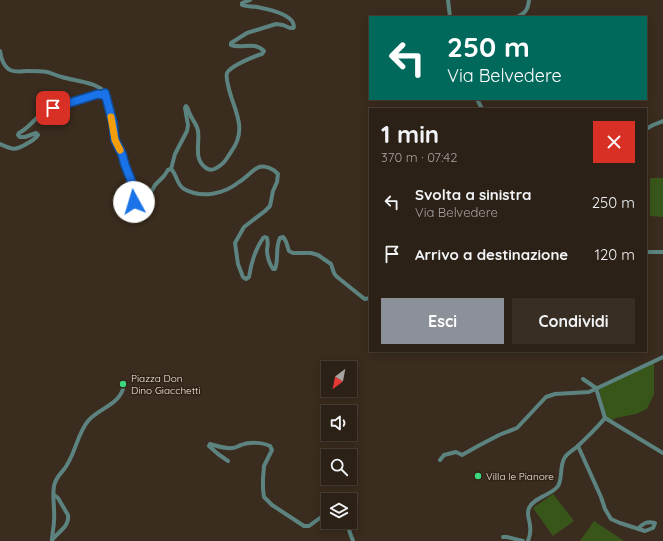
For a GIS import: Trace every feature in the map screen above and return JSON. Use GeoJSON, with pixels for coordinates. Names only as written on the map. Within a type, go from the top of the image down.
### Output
{"type":"FeatureCollection","features":[{"type":"Feature","properties":{"kind":"street"},"geometry":{"type":"LineString","coordinates":[[0,51],[6,67],[16,72],[48,72],[103,89],[113,123],[115,140],[122,154],[131,180],[134,202],[129,210],[131,213],[134,213],[143,206],[155,185],[168,170],[171,169],[175,154],[187,131],[188,125],[185,108],[186,106],[197,128],[198,158],[206,168],[214,170],[223,163],[236,145],[240,126],[226,79],[227,73],[231,69],[251,58],[262,54],[264,51],[258,47],[249,45],[234,46],[231,45],[231,43],[247,33],[276,24],[290,28],[293,28],[294,26],[293,21],[281,13],[260,7],[246,7],[242,5],[242,3],[250,0]]}},
{"type":"Feature","properties":{"kind":"street"},"geometry":{"type":"LineString","coordinates":[[448,0],[450,16]]}},
{"type":"Feature","properties":{"kind":"street"},"geometry":{"type":"LineString","coordinates":[[519,16],[526,12],[529,0]]}},
{"type":"Feature","properties":{"kind":"street"},"geometry":{"type":"LineString","coordinates":[[0,144],[11,149],[20,148],[36,138],[38,135],[36,133],[20,137],[18,135],[19,133],[25,130],[42,114],[53,108],[98,94],[103,95],[105,93]]}},
{"type":"Feature","properties":{"kind":"street"},"geometry":{"type":"LineString","coordinates":[[647,128],[663,121]]}},
{"type":"Feature","properties":{"kind":"street"},"geometry":{"type":"LineString","coordinates":[[171,169],[179,184],[184,189],[204,195],[231,188],[260,167],[265,167],[276,171],[278,174],[277,182],[273,191],[270,206],[244,227],[235,243],[238,264],[244,277],[246,279],[249,277],[256,251],[263,238],[267,238],[267,255],[271,266],[275,269],[278,243],[280,238],[283,237],[286,240],[286,245],[289,251],[293,253],[311,253],[318,255],[331,264],[336,276],[362,297],[366,299],[369,298]]}},
{"type":"Feature","properties":{"kind":"street"},"geometry":{"type":"LineString","coordinates":[[647,252],[663,252]]}},
{"type":"Feature","properties":{"kind":"street"},"geometry":{"type":"LineString","coordinates":[[440,460],[444,454],[456,452],[462,455],[499,435],[517,428],[546,397],[555,394],[589,392],[663,357]]}},
{"type":"Feature","properties":{"kind":"street"},"geometry":{"type":"LineString","coordinates":[[583,379],[596,388],[605,418],[663,453]]}},
{"type":"Feature","properties":{"kind":"street"},"geometry":{"type":"LineString","coordinates":[[52,541],[54,520],[54,486],[56,479],[68,464],[76,443],[87,422],[113,403],[122,393],[123,388]]}},
{"type":"Feature","properties":{"kind":"street"},"geometry":{"type":"LineString","coordinates":[[528,541],[530,526],[527,516],[532,503],[543,495],[552,492],[558,486],[565,457],[591,434],[605,418]]}},
{"type":"Feature","properties":{"kind":"street"},"geometry":{"type":"LineString","coordinates":[[228,461],[209,446],[210,444],[229,448],[234,448],[243,444],[255,443],[270,446],[272,450],[264,466],[264,497],[272,505],[304,526],[309,526],[321,517]]}},
{"type":"Feature","properties":{"kind":"street"},"geometry":{"type":"LineString","coordinates":[[578,446],[608,515],[614,521],[638,529]]}},
{"type":"Feature","properties":{"kind":"street"},"geometry":{"type":"LineString","coordinates":[[52,541],[64,527],[69,518],[58,498],[54,495]]}},
{"type":"Feature","properties":{"kind":"street"},"geometry":{"type":"LineString","coordinates":[[349,529],[353,541]]}},
{"type":"Feature","properties":{"kind":"street"},"geometry":{"type":"LineString","coordinates":[[503,537],[522,541]]}},
{"type":"Feature","properties":{"kind":"green space"},"geometry":{"type":"Polygon","coordinates":[[[650,178],[663,178],[663,217],[650,216],[650,178]]]}},
{"type":"Feature","properties":{"kind":"green space"},"geometry":{"type":"Polygon","coordinates":[[[654,363],[654,394],[647,409],[636,414],[616,418],[611,421],[606,418],[599,389],[654,363]]]}},
{"type":"Feature","properties":{"kind":"green space"},"geometry":{"type":"Polygon","coordinates":[[[553,494],[574,521],[553,536],[533,508],[553,494]]]}},
{"type":"Feature","properties":{"kind":"green space"},"geometry":{"type":"Polygon","coordinates":[[[594,521],[624,541],[580,541],[594,521]]]}},
{"type":"Feature","properties":{"kind":"slow traffic"},"geometry":{"type":"LineString","coordinates":[[111,117],[115,140],[120,150]]}},
{"type":"Feature","properties":{"kind":"place","name":"Piazza Don Dino Giacchetti"},"geometry":{"type":"Point","coordinates":[123,384]}},
{"type":"Feature","properties":{"kind":"place","name":"Villa le Pianore"},"geometry":{"type":"Point","coordinates":[478,476]}},
{"type":"Feature","properties":{"kind":"route"},"geometry":{"type":"LineString","coordinates":[[53,108],[98,94],[103,95],[105,93],[113,123],[115,140],[122,154],[131,180],[134,202]]}}]}
